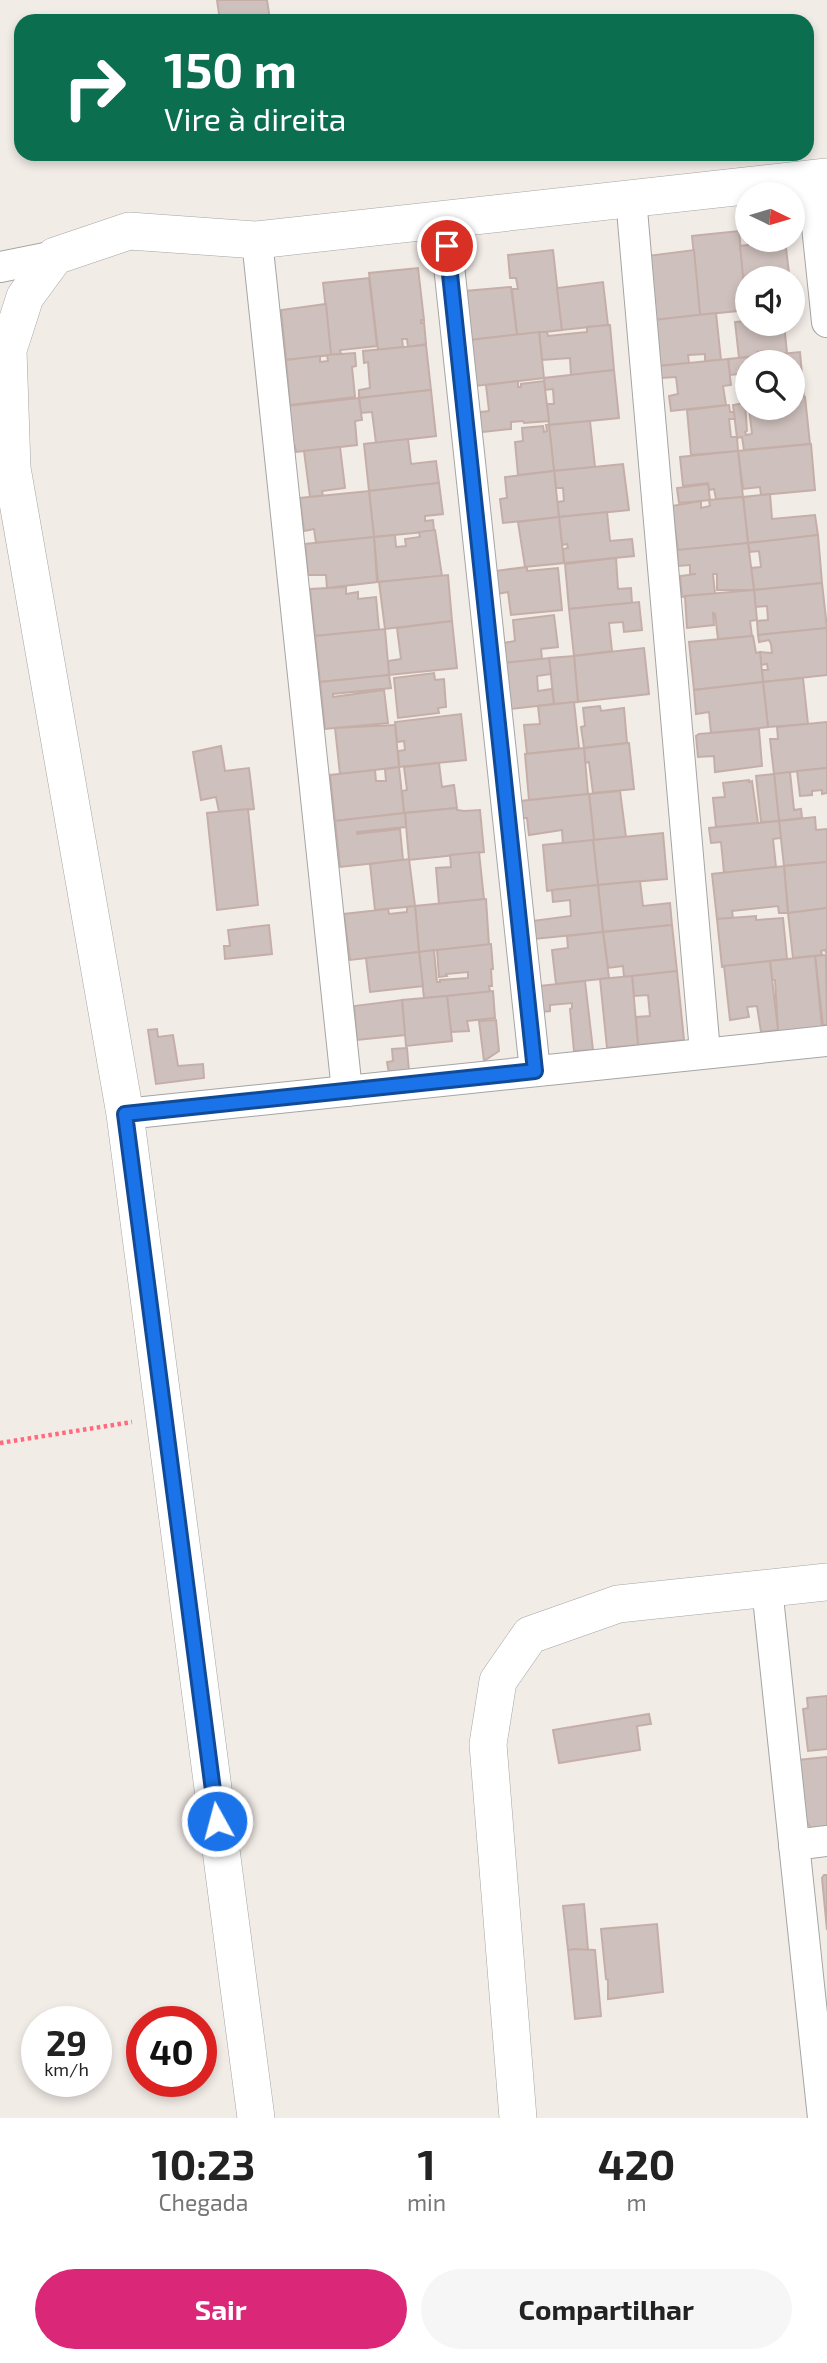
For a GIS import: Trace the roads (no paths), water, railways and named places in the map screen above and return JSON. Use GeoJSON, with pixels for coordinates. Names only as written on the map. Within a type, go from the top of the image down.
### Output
{"type":"FeatureCollection","features":[{"type":"Feature","properties":{"kind":"street"},"geometry":{"type":"LineString","coordinates":[[0,267],[55,256],[129,231],[257,240],[819,178],[827,322]]}},
{"type":"Feature","properties":{"kind":"street"},"geometry":{"type":"LineString","coordinates":[[631,198],[705,1052]]}},
{"type":"Feature","properties":{"kind":"street"},"geometry":{"type":"LineString","coordinates":[[444,219],[535,1071]]}},
{"type":"Feature","properties":{"kind":"street"},"geometry":{"type":"LineString","coordinates":[[257,240],[347,1091]]}},
{"type":"Feature","properties":{"kind":"street"},"geometry":{"type":"LineString","coordinates":[[55,256],[25,297],[8,350],[12,468],[125,1114],[256,2118]]}},
{"type":"Feature","properties":{"kind":"street"},"geometry":{"type":"LineString","coordinates":[[125,1114],[827,1041]]}},
{"type":"Feature","properties":{"kind":"street"},"geometry":{"type":"LineString","coordinates":[[518,2118],[488,1744],[498,1681],[530,1635],[618,1604],[827,1582]]}},
{"type":"Feature","properties":{"kind":"street"},"geometry":{"type":"LineString","coordinates":[[767,1588],[823,2118]]}},
{"type":"Feature","properties":{"kind":"street"},"geometry":{"type":"LineString","coordinates":[[794,1845],[827,1841]]}}]}
